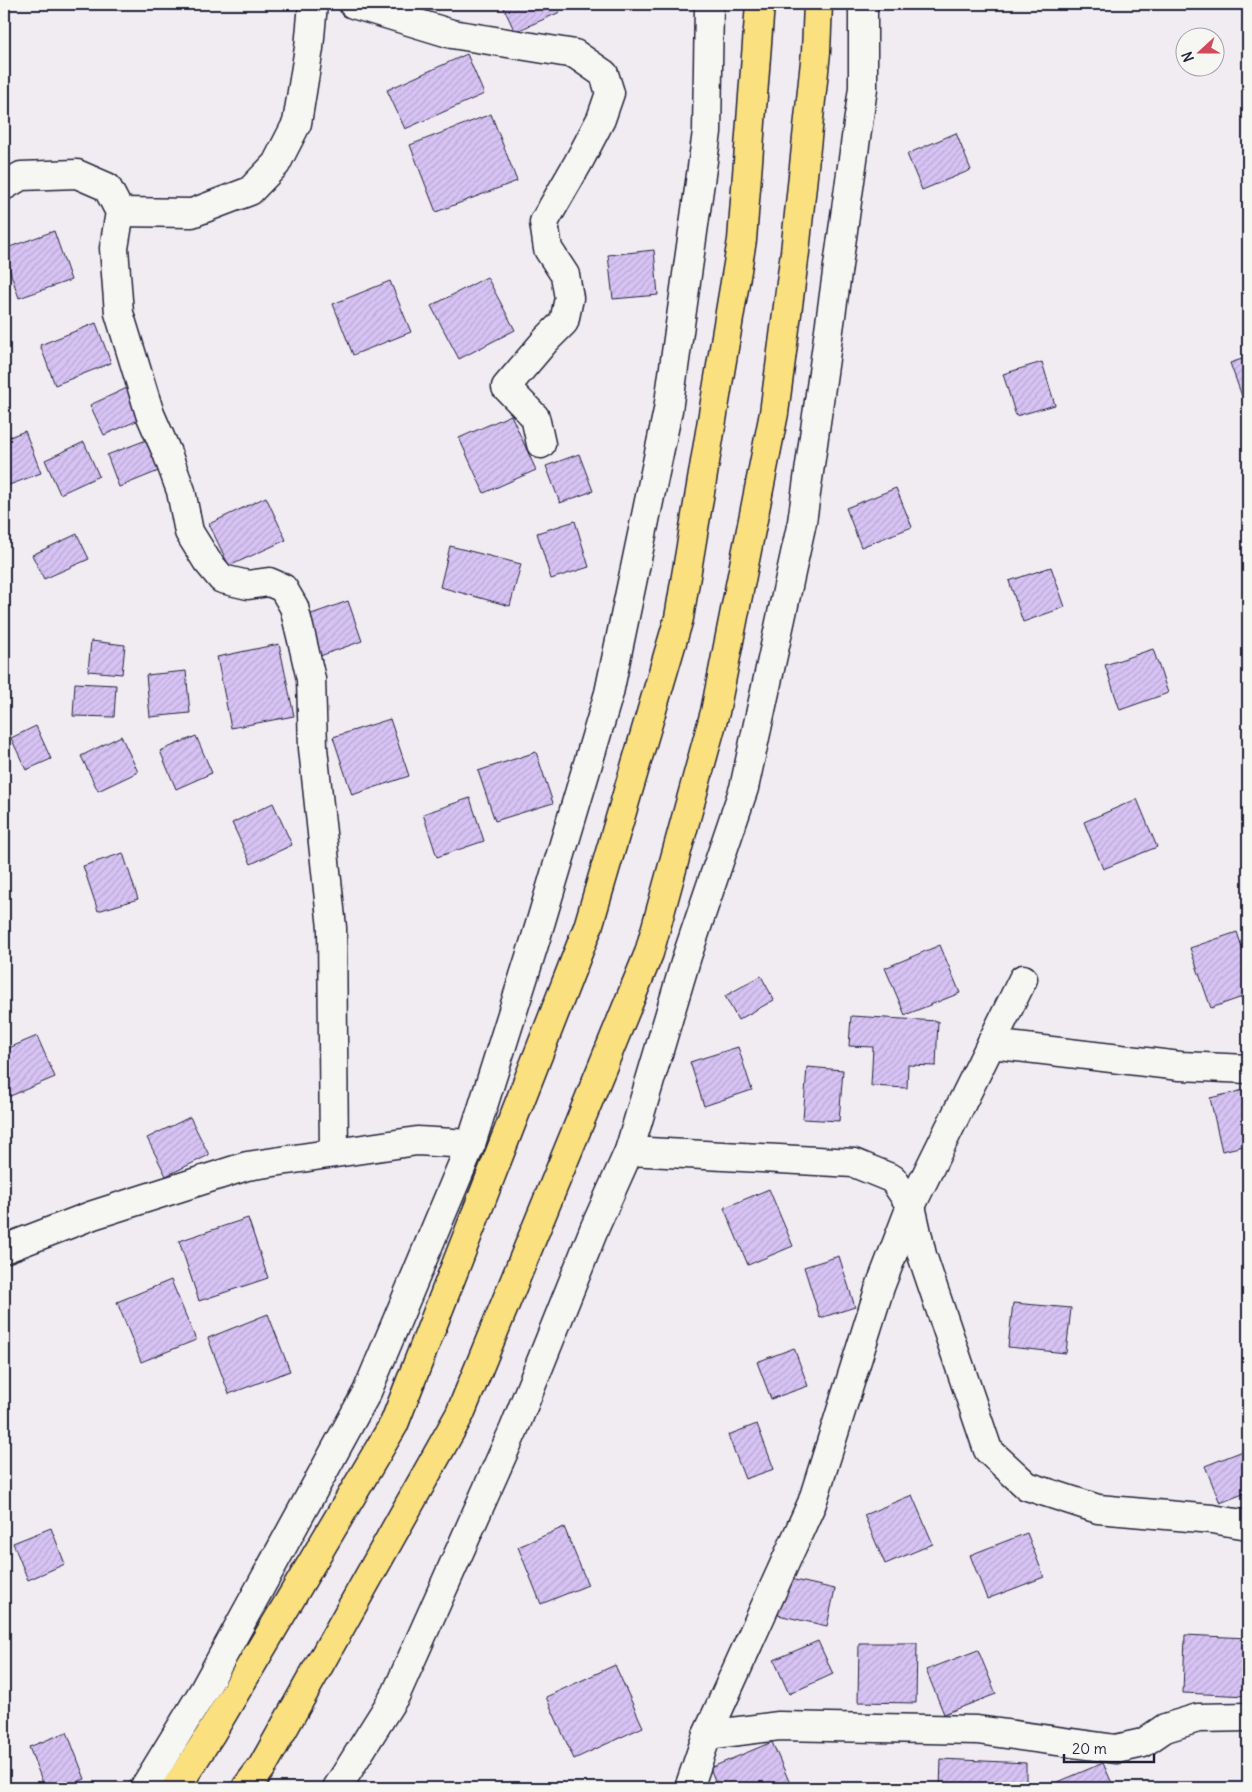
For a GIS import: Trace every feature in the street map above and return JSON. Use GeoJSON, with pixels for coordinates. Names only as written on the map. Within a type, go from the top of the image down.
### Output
{"type":"FeatureCollection","features":[{"type":"Feature","properties":{"kind":"highway"},"geometry":{"type":"LineString","coordinates":[[176,1788],[210,1735],[394,1424],[588,927],[679,618],[742,240],[760,4]]}},
{"type":"Feature","properties":{"kind":"highway"},"geometry":{"type":"LineString","coordinates":[[246,1788],[262,1767],[460,1414],[649,953],[715,712],[774,413],[816,52],[818,4]]}},
{"type":"Feature","properties":{"kind":"street"},"geometry":{"type":"LineString","coordinates":[[120,212],[192,213],[250,191],[276,164],[297,123],[309,48],[313,4]]}},
{"type":"Feature","properties":{"kind":"street"},"geometry":{"type":"LineString","coordinates":[[353,4],[452,34],[575,54],[604,74],[610,93],[601,119],[544,222],[548,249],[565,275],[569,298],[564,322],[506,387],[535,417],[541,444]]}},
{"type":"Feature","properties":{"kind":"street"},"geometry":{"type":"LineString","coordinates":[[144,1788],[204,1690],[367,1392],[471,1144],[609,693],[668,410],[707,132],[709,4]]}},
{"type":"Feature","properties":{"kind":"street"},"geometry":{"type":"LineString","coordinates":[[337,1788],[396,1694],[514,1429],[595,1227],[629,1151],[687,956],[744,788],[802,522],[863,88],[863,4]]}},
{"type":"Feature","properties":{"kind":"street"},"geometry":{"type":"LineString","coordinates":[[4,186],[21,176],[77,174],[108,187],[120,212],[114,248],[118,313],[150,414],[168,453],[181,491],[189,532],[207,562],[222,579],[248,585],[269,582],[283,588],[294,607],[311,679],[313,748],[332,928],[334,1153]]}},
{"type":"Feature","properties":{"kind":"street"},"geometry":{"type":"LineString","coordinates":[[690,1788],[707,1735],[812,1502],[880,1286],[911,1206],[1023,979]]}},
{"type":"Feature","properties":{"kind":"street"},"geometry":{"type":"LineString","coordinates":[[991,1044],[1180,1066],[1248,1069]]}},
{"type":"Feature","properties":{"kind":"street"},"geometry":{"type":"LineString","coordinates":[[4,1249],[93,1214],[246,1166],[417,1141],[471,1144]]}},
{"type":"Feature","properties":{"kind":"street"},"geometry":{"type":"LineString","coordinates":[[629,1151],[854,1163],[893,1179],[911,1206],[922,1255],[988,1450],[1027,1486],[1098,1509],[1212,1519],[1248,1525]]}},
{"type":"Feature","properties":{"kind":"street"},"geometry":{"type":"LineString","coordinates":[[707,1735],[780,1726],[977,1730],[1116,1749],[1143,1744],[1165,1728],[1198,1718],[1248,1717]]}},
{"type":"Feature","properties":{"kind":"building"},"geometry":{"type":"Polygon","coordinates":[[[415,4],[445,4],[419,14],[415,4]]]}},
{"type":"Feature","properties":{"kind":"building"},"geometry":{"type":"Polygon","coordinates":[[[502,4],[556,4],[560,12],[515,32],[502,4]]]}},
{"type":"Feature","properties":{"kind":"building"},"geometry":{"type":"Polygon","coordinates":[[[467,54],[484,94],[405,129],[387,90],[467,54]]]}},
{"type":"Feature","properties":{"kind":"building"},"geometry":{"type":"Polygon","coordinates":[[[491,114],[517,181],[436,212],[410,145],[491,114]]]}},
{"type":"Feature","properties":{"kind":"building"},"geometry":{"type":"Polygon","coordinates":[[[956,133],[971,170],[922,190],[907,154],[956,133]]]}},
{"type":"Feature","properties":{"kind":"building"},"geometry":{"type":"Polygon","coordinates":[[[54,231],[71,280],[19,298],[4,249],[54,231]]]}},
{"type":"Feature","properties":{"kind":"building"},"geometry":{"type":"Polygon","coordinates":[[[654,250],[658,295],[613,299],[608,255],[654,250]]]}},
{"type":"Feature","properties":{"kind":"building"},"geometry":{"type":"Polygon","coordinates":[[[487,277],[515,330],[459,359],[431,306],[487,277]]]}},
{"type":"Feature","properties":{"kind":"building"},"geometry":{"type":"Polygon","coordinates":[[[390,281],[411,332],[353,355],[333,304],[390,281]]]}},
{"type":"Feature","properties":{"kind":"building"},"geometry":{"type":"Polygon","coordinates":[[[96,323],[111,363],[55,385],[40,345],[96,323]]]}},
{"type":"Feature","properties":{"kind":"building"},"geometry":{"type":"Polygon","coordinates":[[[1248,357],[1248,410],[1247,410],[1230,363],[1248,357]]]}},
{"type":"Feature","properties":{"kind":"building"},"geometry":{"type":"Polygon","coordinates":[[[1042,362],[1055,405],[1016,416],[1003,374],[1042,362]]]}},
{"type":"Feature","properties":{"kind":"building"},"geometry":{"type":"Polygon","coordinates":[[[127,388],[141,419],[104,435],[90,405],[127,388]]]}},
{"type":"Feature","properties":{"kind":"building"},"geometry":{"type":"Polygon","coordinates":[[[511,415],[536,470],[484,493],[459,438],[511,415]]]}},
{"type":"Feature","properties":{"kind":"building"},"geometry":{"type":"Polygon","coordinates":[[[25,431],[41,473],[4,487],[4,439],[25,431]]]}},
{"type":"Feature","properties":{"kind":"building"},"geometry":{"type":"Polygon","coordinates":[[[149,439],[161,470],[119,487],[107,455],[149,439]]]}},
{"type":"Feature","properties":{"kind":"building"},"geometry":{"type":"Polygon","coordinates":[[[84,442],[99,476],[60,494],[45,460],[84,442]]]}},
{"type":"Feature","properties":{"kind":"building"},"geometry":{"type":"Polygon","coordinates":[[[579,454],[593,491],[560,503],[546,466],[579,454]]]}},
{"type":"Feature","properties":{"kind":"building"},"geometry":{"type":"Polygon","coordinates":[[[896,488],[912,527],[861,547],[846,508],[896,488]]]}},
{"type":"Feature","properties":{"kind":"building"},"geometry":{"type":"Polygon","coordinates":[[[266,497],[286,540],[229,566],[209,524],[266,497]]]}},
{"type":"Feature","properties":{"kind":"building"},"geometry":{"type":"Polygon","coordinates":[[[575,521],[589,567],[551,579],[537,533],[575,521]]]}},
{"type":"Feature","properties":{"kind":"building"},"geometry":{"type":"Polygon","coordinates":[[[77,534],[89,559],[44,579],[32,555],[77,534]]]}},
{"type":"Feature","properties":{"kind":"building"},"geometry":{"type":"Polygon","coordinates":[[[450,546],[521,564],[510,606],[440,587],[450,546]]]}},
{"type":"Feature","properties":{"kind":"building"},"geometry":{"type":"Polygon","coordinates":[[[1051,567],[1065,607],[1023,622],[1009,581],[1051,567]]]}},
{"type":"Feature","properties":{"kind":"building"},"geometry":{"type":"Polygon","coordinates":[[[348,601],[362,641],[320,656],[306,616],[348,601]]]}},
{"type":"Feature","properties":{"kind":"building"},"geometry":{"type":"Polygon","coordinates":[[[91,641],[125,645],[122,674],[88,671],[91,641]]]}},
{"type":"Feature","properties":{"kind":"building"},"geometry":{"type":"Polygon","coordinates":[[[279,644],[294,716],[231,728],[217,657],[279,644]]]}},
{"type":"Feature","properties":{"kind":"building"},"geometry":{"type":"Polygon","coordinates":[[[1153,649],[1168,693],[1120,710],[1105,665],[1153,649]]]}},
{"type":"Feature","properties":{"kind":"building"},"geometry":{"type":"Polygon","coordinates":[[[186,671],[190,713],[150,717],[146,675],[186,671]]]}},
{"type":"Feature","properties":{"kind":"building"},"geometry":{"type":"Polygon","coordinates":[[[75,683],[116,685],[114,717],[73,716],[75,683]]]}},
{"type":"Feature","properties":{"kind":"building"},"geometry":{"type":"Polygon","coordinates":[[[390,719],[409,776],[352,795],[333,737],[390,719]]]}},
{"type":"Feature","properties":{"kind":"building"},"geometry":{"type":"Polygon","coordinates":[[[36,726],[51,759],[26,770],[11,738],[36,726]]]}},
{"type":"Feature","properties":{"kind":"building"},"geometry":{"type":"Polygon","coordinates":[[[121,736],[138,772],[98,791],[81,756],[121,736]]]}},
{"type":"Feature","properties":{"kind":"building"},"geometry":{"type":"Polygon","coordinates":[[[196,736],[212,773],[176,789],[160,751],[196,736]]]}},
{"type":"Feature","properties":{"kind":"building"},"geometry":{"type":"Polygon","coordinates":[[[536,752],[553,803],[495,821],[478,771],[536,752]]]}},
{"type":"Feature","properties":{"kind":"building"},"geometry":{"type":"Polygon","coordinates":[[[470,798],[484,841],[437,857],[423,814],[470,798]]]}},
{"type":"Feature","properties":{"kind":"building"},"geometry":{"type":"Polygon","coordinates":[[[1137,799],[1157,847],[1103,869],[1084,822],[1137,799]]]}},
{"type":"Feature","properties":{"kind":"building"},"geometry":{"type":"Polygon","coordinates":[[[273,803],[292,845],[251,864],[232,823],[273,803]]]}},
{"type":"Feature","properties":{"kind":"building"},"geometry":{"type":"Polygon","coordinates":[[[123,853],[138,899],[98,911],[83,866],[123,853]]]}},
{"type":"Feature","properties":{"kind":"building"},"geometry":{"type":"Polygon","coordinates":[[[1237,932],[1248,965],[1248,995],[1211,1008],[1190,948],[1237,932]]]}},
{"type":"Feature","properties":{"kind":"building"},"geometry":{"type":"Polygon","coordinates":[[[940,945],[960,993],[905,1015],[885,968],[940,945]]]}},
{"type":"Feature","properties":{"kind":"building"},"geometry":{"type":"Polygon","coordinates":[[[761,976],[774,1000],[738,1020],[725,996],[761,976]]]}},
{"type":"Feature","properties":{"kind":"building"},"geometry":{"type":"Polygon","coordinates":[[[851,1016],[938,1021],[936,1066],[908,1065],[907,1088],[871,1086],[873,1047],[849,1046],[851,1016]]]}},
{"type":"Feature","properties":{"kind":"building"},"geometry":{"type":"Polygon","coordinates":[[[37,1036],[55,1077],[8,1097],[4,1088],[4,1050],[37,1036]]]}},
{"type":"Feature","properties":{"kind":"building"},"geometry":{"type":"Polygon","coordinates":[[[738,1047],[752,1090],[704,1106],[690,1062],[738,1047]]]}},
{"type":"Feature","properties":{"kind":"building"},"geometry":{"type":"Polygon","coordinates":[[[807,1067],[843,1070],[839,1121],[803,1119],[807,1067]]]}},
{"type":"Feature","properties":{"kind":"building"},"geometry":{"type":"Polygon","coordinates":[[[1248,1089],[1248,1145],[1222,1151],[1210,1098],[1248,1089]]]}},
{"type":"Feature","properties":{"kind":"building"},"geometry":{"type":"Polygon","coordinates":[[[190,1117],[209,1155],[166,1176],[147,1138],[190,1117]]]}},
{"type":"Feature","properties":{"kind":"building"},"geometry":{"type":"Polygon","coordinates":[[[769,1189],[793,1246],[748,1265],[724,1208],[769,1189]]]}},
{"type":"Feature","properties":{"kind":"building"},"geometry":{"type":"Polygon","coordinates":[[[248,1218],[268,1278],[199,1301],[179,1241],[248,1218]]]}},
{"type":"Feature","properties":{"kind":"building"},"geometry":{"type":"Polygon","coordinates":[[[839,1256],[855,1307],[820,1318],[804,1267],[839,1256]]]}},
{"type":"Feature","properties":{"kind":"building"},"geometry":{"type":"Polygon","coordinates":[[[171,1280],[196,1340],[141,1362],[117,1302],[171,1280]]]}},
{"type":"Feature","properties":{"kind":"building"},"geometry":{"type":"Polygon","coordinates":[[[1013,1303],[1071,1308],[1066,1353],[1008,1347],[1013,1303]]]}},
{"type":"Feature","properties":{"kind":"building"},"geometry":{"type":"Polygon","coordinates":[[[268,1314],[290,1371],[229,1394],[208,1338],[268,1314]]]}},
{"type":"Feature","properties":{"kind":"building"},"geometry":{"type":"Polygon","coordinates":[[[794,1348],[808,1386],[771,1399],[757,1362],[794,1348]]]}},
{"type":"Feature","properties":{"kind":"building"},"geometry":{"type":"Polygon","coordinates":[[[757,1424],[774,1469],[745,1479],[728,1435],[757,1424]]]}},
{"type":"Feature","properties":{"kind":"building"},"geometry":{"type":"Polygon","coordinates":[[[1248,1449],[1248,1492],[1220,1503],[1205,1466],[1248,1449]]]}},
{"type":"Feature","properties":{"kind":"building"},"geometry":{"type":"Polygon","coordinates":[[[912,1495],[933,1544],[885,1564],[864,1515],[912,1495]]]}},
{"type":"Feature","properties":{"kind":"building"},"geometry":{"type":"Polygon","coordinates":[[[564,1527],[588,1585],[541,1604],[518,1547],[564,1527]]]}},
{"type":"Feature","properties":{"kind":"building"},"geometry":{"type":"Polygon","coordinates":[[[51,1528],[65,1564],[28,1580],[13,1543],[51,1528]]]}},
{"type":"Feature","properties":{"kind":"building"},"geometry":{"type":"Polygon","coordinates":[[[1027,1533],[1044,1577],[987,1599],[970,1555],[1027,1533]]]}},
{"type":"Feature","properties":{"kind":"building"},"geometry":{"type":"Polygon","coordinates":[[[786,1578],[835,1589],[827,1626],[778,1615],[786,1578]]]}},
{"type":"Feature","properties":{"kind":"building"},"geometry":{"type":"Polygon","coordinates":[[[1185,1635],[1248,1638],[1248,1696],[1183,1693],[1185,1635]]]}},
{"type":"Feature","properties":{"kind":"building"},"geometry":{"type":"Polygon","coordinates":[[[818,1641],[833,1674],[789,1694],[774,1660],[818,1641]]]}},
{"type":"Feature","properties":{"kind":"building"},"geometry":{"type":"Polygon","coordinates":[[[859,1643],[917,1643],[916,1703],[858,1702],[859,1643]]]}},
{"type":"Feature","properties":{"kind":"building"},"geometry":{"type":"Polygon","coordinates":[[[978,1650],[996,1694],[944,1714],[926,1670],[978,1650]]]}},
{"type":"Feature","properties":{"kind":"building"},"geometry":{"type":"Polygon","coordinates":[[[615,1665],[643,1727],[574,1759],[546,1697],[615,1665]]]}},
{"type":"Feature","properties":{"kind":"building"},"geometry":{"type":"Polygon","coordinates":[[[67,1732],[85,1779],[60,1788],[45,1788],[29,1747],[67,1732]]]}},
{"type":"Feature","properties":{"kind":"building"},"geometry":{"type":"Polygon","coordinates":[[[772,1742],[792,1788],[718,1788],[710,1768],[772,1742]]]}},
{"type":"Feature","properties":{"kind":"building"},"geometry":{"type":"Polygon","coordinates":[[[1244,1754],[1248,1754],[1248,1788],[1244,1788],[1244,1754]]]}},
{"type":"Feature","properties":{"kind":"building"},"geometry":{"type":"Polygon","coordinates":[[[941,1759],[1026,1763],[1026,1788],[940,1788],[941,1759]]]}},
{"type":"Feature","properties":{"kind":"building"},"geometry":{"type":"Polygon","coordinates":[[[1103,1763],[1114,1788],[1061,1788],[1058,1782],[1103,1763]]]}}]}
